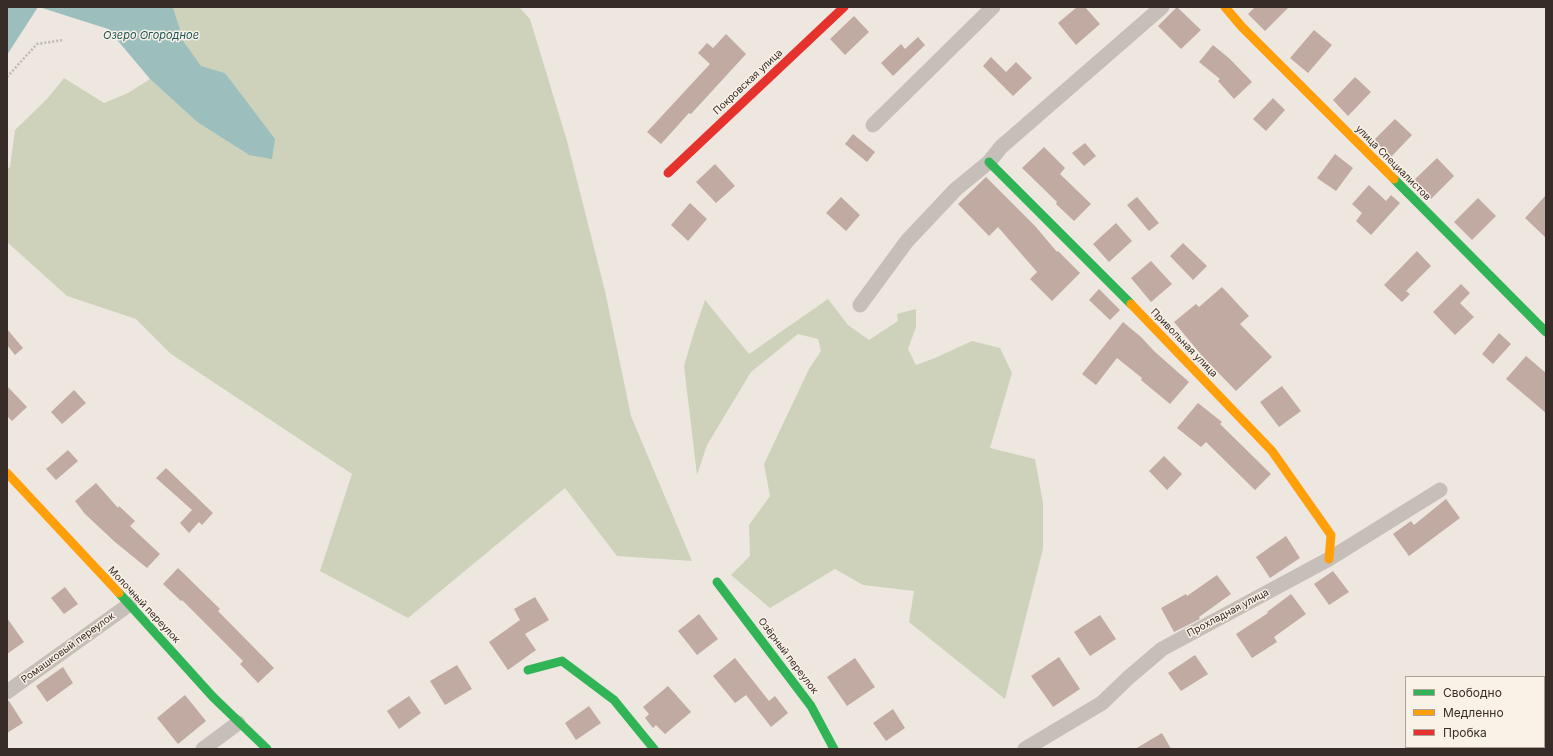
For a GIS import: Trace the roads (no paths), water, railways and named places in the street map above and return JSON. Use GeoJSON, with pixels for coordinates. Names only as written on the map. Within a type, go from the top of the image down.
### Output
{"type":"FeatureCollection","features":[{"type":"Feature","properties":{"kind":"street","name":"Покровская улица"},"geometry":{"type":"LineString","coordinates":[[668,173],[844,7]]}},
{"type":"Feature","properties":{"kind":"street"},"geometry":{"type":"LineString","coordinates":[[873,125],[993,7]]}},
{"type":"Feature","properties":{"kind":"street"},"geometry":{"type":"LineString","coordinates":[[860,305],[907,241],[956,190],[989,162],[1001,147],[1162,7]]}},
{"type":"Feature","properties":{"kind":"street","name":"улица Специалистов"},"geometry":{"type":"LineString","coordinates":[[1225,7],[1248,33],[1546,332]]}},
{"type":"Feature","properties":{"kind":"street","name":"Привольная улица"},"geometry":{"type":"LineString","coordinates":[[989,162],[1136,309],[1272,451],[1331,535],[1329,559]]}},
{"type":"Feature","properties":{"kind":"street","name":"Молочный переулок"},"geometry":{"type":"LineString","coordinates":[[7,473],[36,506],[130,604],[238,723],[267,749]]}},
{"type":"Feature","properties":{"kind":"street","name":"Прохладная улица"},"geometry":{"type":"LineString","coordinates":[[1025,749],[1102,703],[1162,649],[1329,559],[1440,490]]}},
{"type":"Feature","properties":{"kind":"street","name":"Озёрный переулок"},"geometry":{"type":"LineString","coordinates":[[717,582],[811,706],[834,749]]}},
{"type":"Feature","properties":{"kind":"street","name":"Ромашковый переулок"},"geometry":{"type":"LineString","coordinates":[[7,692],[130,604]]}},
{"type":"Feature","properties":{"kind":"street"},"geometry":{"type":"LineString","coordinates":[[528,670],[562,661],[614,700],[654,749]]}},
{"type":"Feature","properties":{"kind":"street"},"geometry":{"type":"LineString","coordinates":[[203,749],[238,723]]}},
{"type":"Feature","properties":{"kind":"water"},"geometry":{"type":"Polygon","coordinates":[[[7,7],[38,7],[7,55],[7,7]]]}},
{"type":"Feature","properties":{"kind":"water","name":"Озеро Огородное"},"geometry":{"type":"Polygon","coordinates":[[[39,7],[173,7],[184,42],[201,66],[225,73],[275,139],[272,159],[249,155],[197,122],[150,79],[108,29],[39,7]]]}}]}
